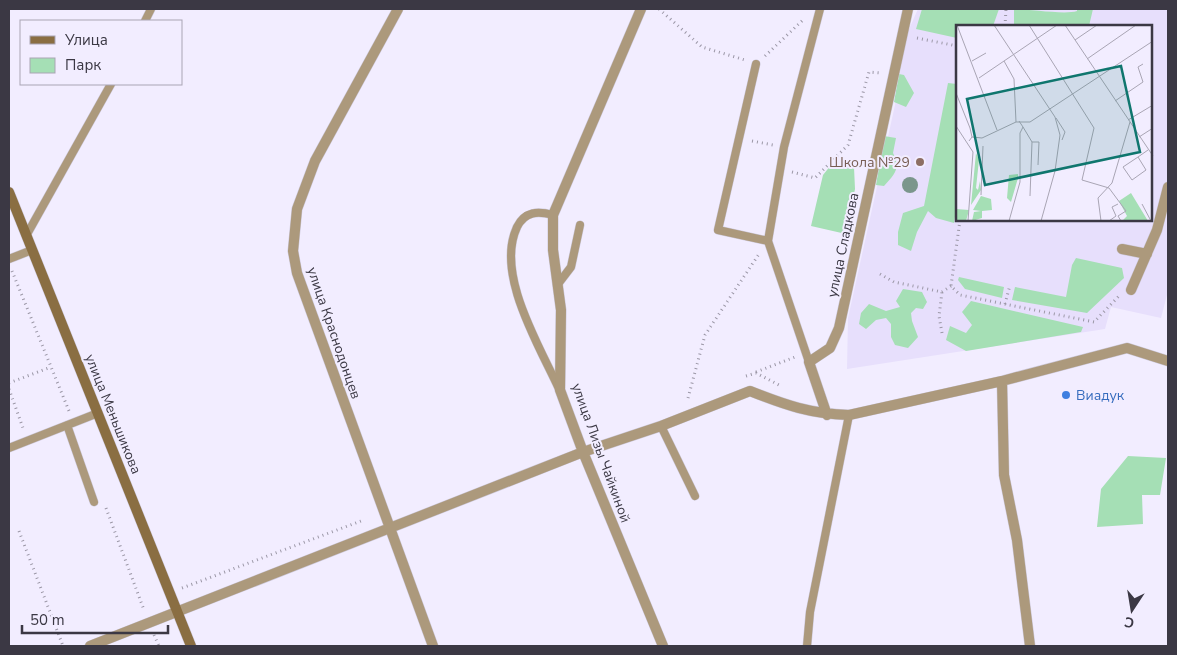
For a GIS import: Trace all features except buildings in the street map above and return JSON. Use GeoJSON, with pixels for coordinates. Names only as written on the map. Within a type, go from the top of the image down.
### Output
{"type":"FeatureCollection","features":[{"type":"Feature","properties":{"kind":"street","name":"улица Краснодонцев"},"geometry":{"type":"LineString","coordinates":[[398,9],[315,161],[298,209],[293,250],[297,273],[388,528],[433,646]]}},
{"type":"Feature","properties":{"kind":"street","name":"улица Лизы Чайкиной"},"geometry":{"type":"LineString","coordinates":[[640,9],[553,215],[553,250],[561,310],[560,390],[583,452],[663,646]]}},
{"type":"Feature","properties":{"kind":"street","name":"улица Сладкова"},"geometry":{"type":"LineString","coordinates":[[809,362],[830,348],[839,328],[908,9]]}},
{"type":"Feature","properties":{"kind":"street"},"geometry":{"type":"LineString","coordinates":[[1131,290],[1147,254],[1168,187]]}},
{"type":"Feature","properties":{"kind":"street","name":"улица Меньшикова"},"geometry":{"type":"LineString","coordinates":[[9,192],[191,646]]}},
{"type":"Feature","properties":{"kind":"street"},"geometry":{"type":"LineString","coordinates":[[1122,249],[1147,254]]}},
{"type":"Feature","properties":{"kind":"street"},"geometry":{"type":"LineString","coordinates":[[90,646],[583,452],[661,426],[750,391],[795,409],[827,414],[849,414],[1002,382],[1127,348],[1168,361]]}},
{"type":"Feature","properties":{"kind":"street"},"geometry":{"type":"LineString","coordinates":[[809,362],[827,414]]}},
{"type":"Feature","properties":{"kind":"street"},"geometry":{"type":"LineString","coordinates":[[1002,382],[1004,475],[1017,540],[1030,646]]}},
{"type":"Feature","properties":{"kind":"lane"},"geometry":{"type":"LineString","coordinates":[[809,362],[768,242],[784,147],[820,9]]}},
{"type":"Feature","properties":{"kind":"lane"},"geometry":{"type":"LineString","coordinates":[[756,64],[718,230],[768,242]]}},
{"type":"Feature","properties":{"kind":"lane"},"geometry":{"type":"LineString","coordinates":[[26,236],[110,85]]}},
{"type":"Feature","properties":{"kind":"lane"},"geometry":{"type":"LineString","coordinates":[[553,215],[538,211],[521,220],[513,236],[510,264],[517,296],[560,390]]}},
{"type":"Feature","properties":{"kind":"lane"},"geometry":{"type":"LineString","coordinates":[[558,284],[572,267],[580,226]]}},
{"type":"Feature","properties":{"kind":"lane"},"geometry":{"type":"LineString","coordinates":[[9,259],[32,250]]}},
{"type":"Feature","properties":{"kind":"lane"},"geometry":{"type":"LineString","coordinates":[[9,448],[98,413]]}},
{"type":"Feature","properties":{"kind":"lane"},"geometry":{"type":"LineString","coordinates":[[807,646],[810,612],[849,414]]}},
{"type":"Feature","properties":{"kind":"lane"},"geometry":{"type":"LineString","coordinates":[[67,425],[94,502]]}},
{"type":"Feature","properties":{"kind":"lane"},"geometry":{"type":"LineString","coordinates":[[661,426],[695,496]]}},
{"type":"Feature","properties":{"kind":"path"},"geometry":{"type":"LineString","coordinates":[[659,9],[702,47],[756,64],[807,16]]}},
{"type":"Feature","properties":{"kind":"path"},"geometry":{"type":"LineString","coordinates":[[1005,25],[1006,9]]}},
{"type":"Feature","properties":{"kind":"path"},"geometry":{"type":"LineString","coordinates":[[914,38],[956,46]]}},
{"type":"Feature","properties":{"kind":"path"},"geometry":{"type":"LineString","coordinates":[[780,169],[816,178],[848,146],[869,72],[886,74]]}},
{"type":"Feature","properties":{"kind":"path"},"geometry":{"type":"LineString","coordinates":[[739,138],[784,147]]}},
{"type":"Feature","properties":{"kind":"path"},"geometry":{"type":"LineString","coordinates":[[880,274],[894,282],[942,292],[951,286],[960,221]]}},
{"type":"Feature","properties":{"kind":"path"},"geometry":{"type":"LineString","coordinates":[[688,398],[705,335],[768,242]]}},
{"type":"Feature","properties":{"kind":"path"},"geometry":{"type":"LineString","coordinates":[[1005,304],[1010,285]]}},
{"type":"Feature","properties":{"kind":"path"},"geometry":{"type":"LineString","coordinates":[[951,286],[960,296],[1094,322],[1116,298],[1131,290]]}},
{"type":"Feature","properties":{"kind":"path"},"geometry":{"type":"LineString","coordinates":[[942,292],[939,316],[942,333]]}},
{"type":"Feature","properties":{"kind":"path"},"geometry":{"type":"LineString","coordinates":[[756,372],[794,357]]}},
{"type":"Feature","properties":{"kind":"path"},"geometry":{"type":"LineString","coordinates":[[9,383],[51,367]]}},
{"type":"Feature","properties":{"kind":"path"},"geometry":{"type":"LineString","coordinates":[[9,389],[28,440]]}},
{"type":"Feature","properties":{"kind":"path"},"geometry":{"type":"LineString","coordinates":[[19,531],[63,646]]}},
{"type":"Feature","properties":{"kind":"shaded area","name":"Школа №29"},"geometry":{"type":"Polygon","coordinates":[[[918,9],[1168,9],[1168,291],[1161,318],[1111,307],[1105,329],[847,369],[848,318],[895,105],[906,36],[918,9]]]}},
{"type":"Feature","properties":{"kind":"green space"},"geometry":{"type":"Polygon","coordinates":[[[922,9],[999,9],[993,25],[956,25],[956,38],[916,29],[922,9]]]}},
{"type":"Feature","properties":{"kind":"green space"},"geometry":{"type":"Polygon","coordinates":[[[1014,9],[1071,12],[1077,11],[1077,9],[1093,9],[1089,25],[1014,25],[1014,9]]]}},
{"type":"Feature","properties":{"kind":"green space"},"geometry":{"type":"Polygon","coordinates":[[[899,74],[904,75],[914,93],[906,107],[894,102],[899,74]]]}},
{"type":"Feature","properties":{"kind":"green space"},"geometry":{"type":"Polygon","coordinates":[[[948,83],[956,84],[956,210],[954,223],[936,218],[928,211],[917,232],[911,251],[898,245],[898,232],[903,213],[924,206],[948,83]]]}},
{"type":"Feature","properties":{"kind":"green space"},"geometry":{"type":"Polygon","coordinates":[[[884,136],[896,138],[893,153],[897,167],[884,186],[876,185],[884,136]]]}},
{"type":"Feature","properties":{"kind":"green space"},"geometry":{"type":"Polygon","coordinates":[[[831,165],[854,167],[855,189],[846,234],[811,226],[823,175],[831,165]]]}},
{"type":"Feature","properties":{"kind":"green space"},"geometry":{"type":"Polygon","coordinates":[[[1076,258],[1122,268],[1124,278],[1087,313],[1012,300],[1015,287],[1066,297],[1072,265],[1076,258]]]}},
{"type":"Feature","properties":{"kind":"green space"},"geometry":{"type":"Polygon","coordinates":[[[959,277],[1004,287],[1002,298],[965,289],[958,280],[959,277]]]}},
{"type":"Feature","properties":{"kind":"green space"},"geometry":{"type":"Polygon","coordinates":[[[903,289],[922,292],[927,302],[923,309],[916,308],[911,313],[918,337],[908,348],[895,345],[891,337],[891,324],[886,318],[876,320],[866,329],[859,324],[861,313],[869,304],[886,311],[900,307],[896,301],[903,289]]]}},
{"type":"Feature","properties":{"kind":"green space"},"geometry":{"type":"Polygon","coordinates":[[[971,301],[1083,327],[1081,332],[966,351],[946,340],[950,326],[966,333],[972,325],[962,312],[971,301]]]}},
{"type":"Feature","properties":{"kind":"green space"},"geometry":{"type":"Polygon","coordinates":[[[1128,456],[1166,458],[1160,495],[1142,495],[1143,524],[1097,527],[1101,489],[1128,456]]]}},
{"type":"Feature","properties":{"kind":"place","name":"Школа №29"},"geometry":{"type":"Point","coordinates":[920,162]}},
{"type":"Feature","properties":{"kind":"place","name":"Виадук"},"geometry":{"type":"Point","coordinates":[1066,395]}}]}
